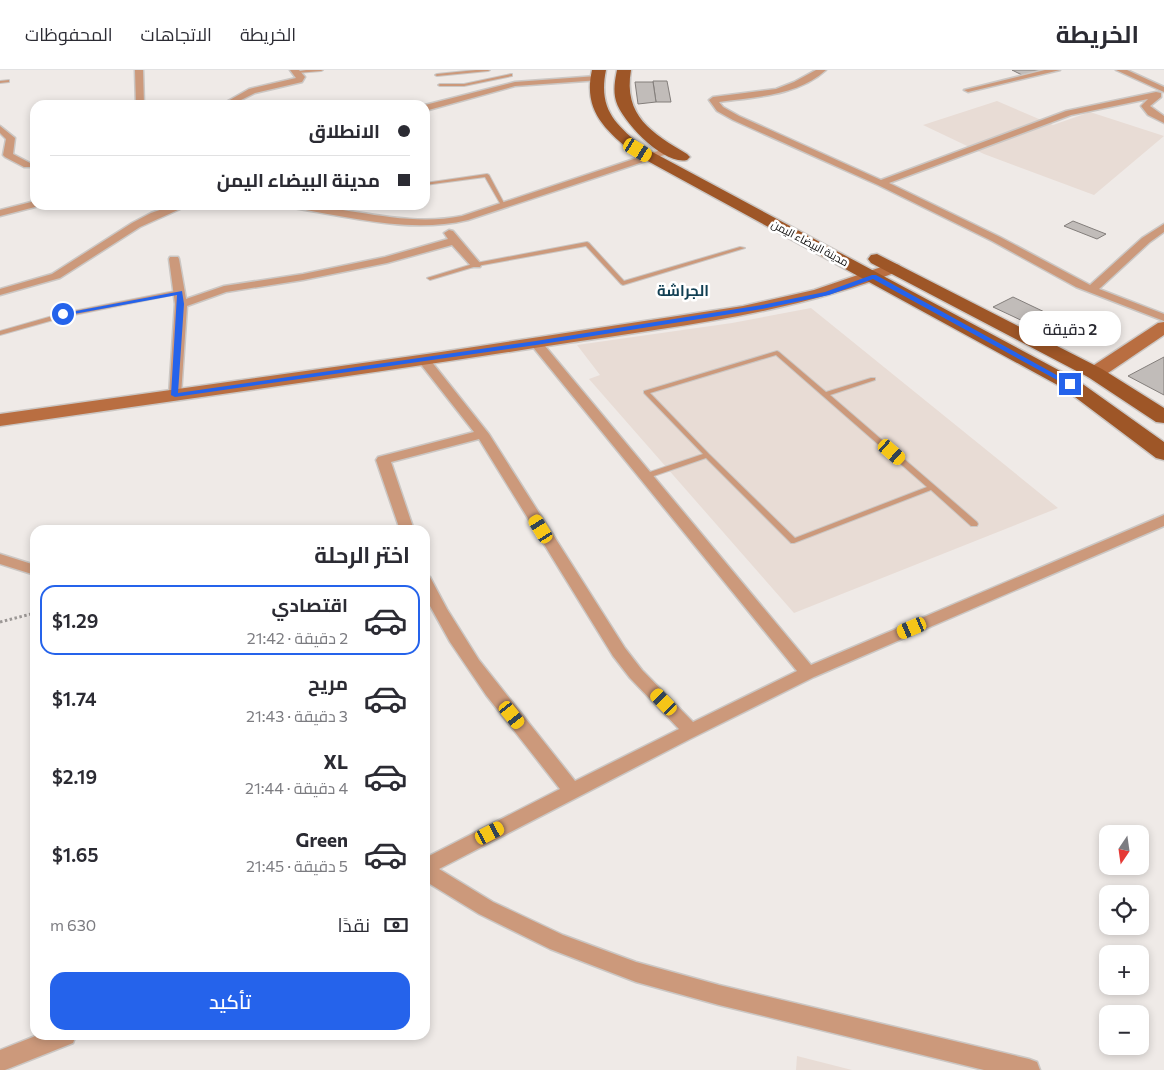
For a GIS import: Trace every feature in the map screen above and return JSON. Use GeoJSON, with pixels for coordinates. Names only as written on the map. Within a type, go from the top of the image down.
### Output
{"type":"FeatureCollection","features":[{"type":"Feature","properties":{"kind":"main road","name":"مدينة البيضاء اليمن"},"geometry":{"type":"LineString","coordinates":[[624,70],[620,90],[626,109],[641,128],[670,150],[798,217]]}},
{"type":"Feature","properties":{"kind":"main road","name":"مدينة البيضاء اليمن"},"geometry":{"type":"LineString","coordinates":[[598,74],[596,95],[600,110],[620,136],[648,156],[874,276],[1070,384],[1164,453]]}},
{"type":"Feature","properties":{"kind":"main road","name":"مدينة البيضاء اليمن"},"geometry":{"type":"LineString","coordinates":[[858,249],[1095,373],[1164,417]]}},
{"type":"Feature","properties":{"kind":"street"},"geometry":{"type":"LineString","coordinates":[[139,70],[140,100]]}},
{"type":"Feature","properties":{"kind":"street"},"geometry":{"type":"LineString","coordinates":[[822,70],[797,84],[778,91],[713,100],[720,109],[736,118],[881,183],[996,239],[1092,289],[1164,318]]}},
{"type":"Feature","properties":{"kind":"street"},"geometry":{"type":"LineString","coordinates":[[968,90],[1056,70]]}},
{"type":"Feature","properties":{"kind":"street"},"geometry":{"type":"LineString","coordinates":[[1120,70],[1161,93]]}},
{"type":"Feature","properties":{"kind":"street"},"geometry":{"type":"LineString","coordinates":[[234,100],[252,90],[299,80],[301,77],[295,71]]}},
{"type":"Feature","properties":{"kind":"street"},"geometry":{"type":"LineString","coordinates":[[510,72],[515,84]]}},
{"type":"Feature","properties":{"kind":"street"},"geometry":{"type":"LineString","coordinates":[[430,107],[515,84],[598,74]]}},
{"type":"Feature","properties":{"kind":"street"},"geometry":{"type":"LineString","coordinates":[[881,183],[1069,113],[1161,93]]}},
{"type":"Feature","properties":{"kind":"street"},"geometry":{"type":"LineString","coordinates":[[1161,93],[1145,106],[1150,113],[1164,120]]}},
{"type":"Feature","properties":{"kind":"street"},"geometry":{"type":"LineString","coordinates":[[0,129],[11,138],[8,155],[30,165]]}},
{"type":"Feature","properties":{"kind":"street"},"geometry":{"type":"LineString","coordinates":[[341,210],[405,222],[443,223],[670,150]]}},
{"type":"Feature","properties":{"kind":"street"},"geometry":{"type":"LineString","coordinates":[[0,162],[30,165]]}},
{"type":"Feature","properties":{"kind":"street"},"geometry":{"type":"LineString","coordinates":[[0,213],[30,205]]}},
{"type":"Feature","properties":{"kind":"street"},"geometry":{"type":"LineString","coordinates":[[0,292],[56,276],[136,225],[172,210]]}},
{"type":"Feature","properties":{"kind":"street"},"geometry":{"type":"LineString","coordinates":[[443,223],[454,242],[476,265]]}},
{"type":"Feature","properties":{"kind":"street"},"geometry":{"type":"LineString","coordinates":[[1092,289],[1146,240],[1164,227]]}},
{"type":"Feature","properties":{"kind":"street"},"geometry":{"type":"LineString","coordinates":[[180,298],[303,277],[387,260],[454,242]]}},
{"type":"Feature","properties":{"kind":"street"},"geometry":{"type":"LineString","coordinates":[[174,259],[180,298],[175,395]]}},
{"type":"Feature","properties":{"kind":"street"},"geometry":{"type":"LineString","coordinates":[[0,420],[536,343],[788,302],[842,289],[893,268]]}},
{"type":"Feature","properties":{"kind":"street"},"geometry":{"type":"LineString","coordinates":[[1095,373],[1164,327]]}},
{"type":"Feature","properties":{"kind":"street"},"geometry":{"type":"LineString","coordinates":[[536,343],[808,673]]}},
{"type":"Feature","properties":{"kind":"street"},"geometry":{"type":"LineString","coordinates":[[423,359],[482,434],[619,652],[636,674],[691,730]]}},
{"type":"Feature","properties":{"kind":"street"},"geometry":{"type":"LineString","coordinates":[[405,525],[383,460],[482,434]]}},
{"type":"Feature","properties":{"kind":"street"},"geometry":{"type":"LineString","coordinates":[[430,864],[691,730],[808,673],[1164,520]]}},
{"type":"Feature","properties":{"kind":"street"},"geometry":{"type":"LineString","coordinates":[[0,559],[30,568]]}},
{"type":"Feature","properties":{"kind":"street"},"geometry":{"type":"LineString","coordinates":[[430,590],[445,622],[474,668],[572,791]]}},
{"type":"Feature","properties":{"kind":"street"},"geometry":{"type":"LineString","coordinates":[[430,874],[486,908],[557,942],[636,972],[719,995],[1029,1070]]}},
{"type":"Feature","properties":{"kind":"street"},"geometry":{"type":"LineString","coordinates":[[0,1061],[52,1040]]}},
{"type":"Feature","properties":{"kind":"lane"},"geometry":{"type":"LineString","coordinates":[[295,71],[320,70]]}},
{"type":"Feature","properties":{"kind":"lane"},"geometry":{"type":"LineString","coordinates":[[437,75],[488,70]]}},
{"type":"Feature","properties":{"kind":"lane"},"geometry":{"type":"LineString","coordinates":[[440,85],[464,84],[510,72]]}},
{"type":"Feature","properties":{"kind":"lane"},"geometry":{"type":"LineString","coordinates":[[0,82],[8,81]]}},
{"type":"Feature","properties":{"kind":"lane"},"geometry":{"type":"LineString","coordinates":[[430,183],[487,175],[503,205]]}},
{"type":"Feature","properties":{"kind":"lane"},"geometry":{"type":"LineString","coordinates":[[430,278],[476,265],[587,244],[623,283],[742,248]]}},
{"type":"Feature","properties":{"kind":"lane"},"geometry":{"type":"LineString","coordinates":[[0,333],[63,314],[180,298]]}},
{"type":"Feature","properties":{"kind":"lane"},"geometry":{"type":"LineString","coordinates":[[932,487],[794,541],[646,392],[776,353],[932,487],[974,524]]}},
{"type":"Feature","properties":{"kind":"lane"},"geometry":{"type":"LineString","coordinates":[[825,395],[873,379]]}},
{"type":"Feature","properties":{"kind":"lane"},"geometry":{"type":"LineString","coordinates":[[646,476],[707,455]]}},
{"type":"Feature","properties":{"kind":"path"},"geometry":{"type":"LineString","coordinates":[[0,622],[30,614]]}},
{"type":"Feature","properties":{"kind":"shaded area"},"geometry":{"type":"Polygon","coordinates":[[[997,101],[1053,125],[1090,112],[1164,136],[1094,195],[984,154],[923,125],[997,101]]]}},
{"type":"Feature","properties":{"kind":"shaded area"},"geometry":{"type":"Polygon","coordinates":[[[811,308],[1058,508],[794,613],[589,379],[600,375],[577,345],[732,323],[811,308]]]}},
{"type":"Feature","properties":{"kind":"shaded area"},"geometry":{"type":"Polygon","coordinates":[[[797,1056],[852,1070],[796,1070],[797,1056]]]}},
{"type":"Feature","properties":{"kind":"building"},"geometry":{"type":"Polygon","coordinates":[[[1012,70],[1040,70],[1042,71],[1022,75],[1012,70]]]}},
{"type":"Feature","properties":{"kind":"building"},"geometry":{"type":"Polygon","coordinates":[[[653,81],[667,81],[671,102],[656,102],[653,81]]]}},
{"type":"Feature","properties":{"kind":"building"},"geometry":{"type":"Polygon","coordinates":[[[635,82],[653,82],[656,102],[638,104],[635,82]]]}},
{"type":"Feature","properties":{"kind":"building"},"geometry":{"type":"Polygon","coordinates":[[[1073,221],[1106,234],[1097,239],[1064,226],[1073,221]]]}},
{"type":"Feature","properties":{"kind":"building"},"geometry":{"type":"Polygon","coordinates":[[[1013,297],[1076,327],[1059,338],[993,307],[1013,297]]]}},
{"type":"Feature","properties":{"kind":"building"},"geometry":{"type":"Polygon","coordinates":[[[1164,357],[1164,395],[1128,376],[1164,357]]]}},
{"type":"Feature","properties":{"kind":"district","name":"الجراشة"},"geometry":{"type":"Point","coordinates":[683,291]}},
{"type":"Feature","properties":{"kind":"route"},"geometry":{"type":"LineString","coordinates":[[63,314],[180,292],[181,304],[175,395],[536,343],[762,307],[842,289],[874,276],[1070,384]]}}]}
